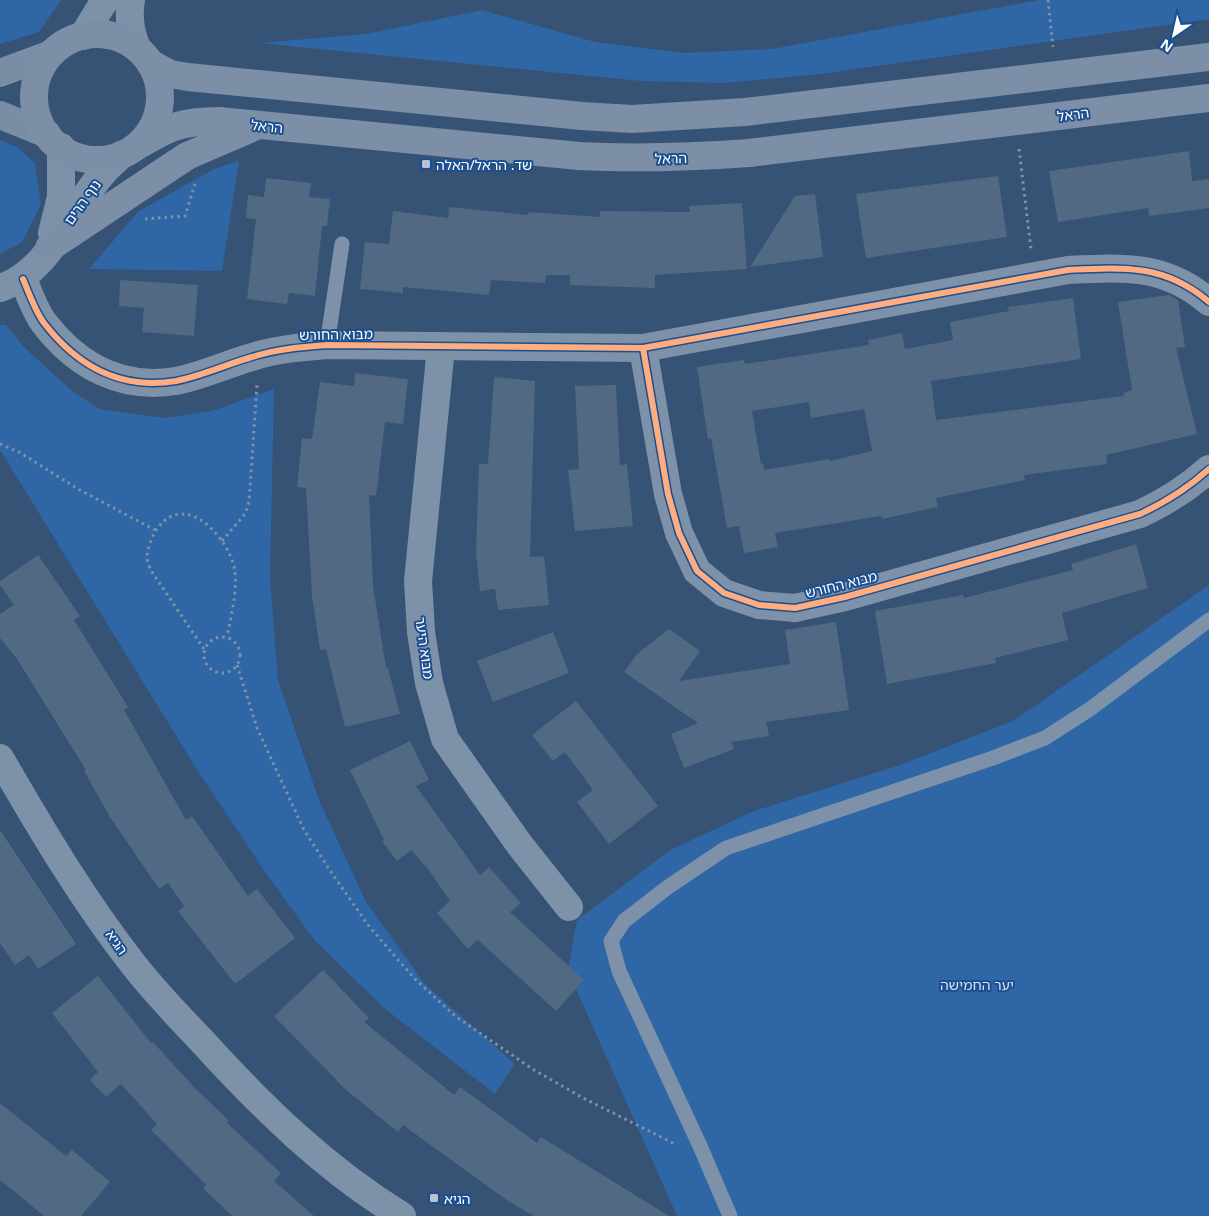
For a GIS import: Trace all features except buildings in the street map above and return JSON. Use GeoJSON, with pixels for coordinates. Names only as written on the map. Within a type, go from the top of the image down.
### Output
{"type":"FeatureCollection","features":[{"type":"Feature","properties":{"kind":"main road"},"geometry":{"type":"LineString","coordinates":[[0,73],[51,54],[66,43],[83,36],[102,34],[120,38],[170,74],[188,77],[582,116],[632,119],[745,112],[1209,57]]}},
{"type":"Feature","properties":{"kind":"main road"},"geometry":{"type":"LineString","coordinates":[[51,54],[40,70],[35,88],[35,107],[41,126],[54,141],[68,152],[85,159],[104,160],[129,151],[150,133],[158,117],[161,98],[158,80],[144,55]]}},
{"type":"Feature","properties":{"kind":"main road","name":"הראל"},"geometry":{"type":"LineString","coordinates":[[129,151],[168,128],[192,121],[258,125],[579,156],[632,159],[749,153],[1209,98]]}},
{"type":"Feature","properties":{"kind":"main road"},"geometry":{"type":"LineString","coordinates":[[0,115],[54,141]]}},
{"type":"Feature","properties":{"kind":"main road"},"geometry":{"type":"LineString","coordinates":[[48,250],[187,156],[258,125]]}},
{"type":"Feature","properties":{"kind":"street"},"geometry":{"type":"LineString","coordinates":[[83,36],[105,0]]}},
{"type":"Feature","properties":{"kind":"street"},"geometry":{"type":"LineString","coordinates":[[131,0],[129,13],[131,34],[144,55]]}},
{"type":"Feature","properties":{"kind":"street","name":"נוף הרים"},"geometry":{"type":"LineString","coordinates":[[48,250],[61,196],[54,141]]}},
{"type":"Feature","properties":{"kind":"street","name":"נוף הרים"},"geometry":{"type":"LineString","coordinates":[[11,284],[37,266],[102,174],[129,151]]}},
{"type":"Feature","properties":{"kind":"street","name":"מבוא החורש"},"geometry":{"type":"LineString","coordinates":[[11,284],[43,322],[65,345],[84,361],[114,378],[146,384],[178,381],[259,355],[289,348],[327,345],[643,348],[1068,270],[1110,268],[1146,271],[1174,278],[1195,290],[1209,302]]}},
{"type":"Feature","properties":{"kind":"street","name":"מבוא היער"},"geometry":{"type":"LineString","coordinates":[[441,347],[418,581],[421,632],[429,683],[446,739],[519,844],[570,907]]}},
{"type":"Feature","properties":{"kind":"street","name":"מבוא החורש"},"geometry":{"type":"LineString","coordinates":[[643,348],[668,494],[679,533],[697,571],[724,593],[759,605],[795,608],[845,597],[1140,514],[1168,501],[1191,485],[1209,469]]}},
{"type":"Feature","properties":{"kind":"street","name":"הגיא"},"geometry":{"type":"LineString","coordinates":[[0,758],[50,842],[134,965],[252,1096],[321,1159],[375,1200],[402,1216]]}},
{"type":"Feature","properties":{"kind":"lane"},"geometry":{"type":"LineString","coordinates":[[327,345],[342,244]]}},
{"type":"Feature","properties":{"kind":"lane"},"geometry":{"type":"LineString","coordinates":[[730,1216],[707,1160],[619,971],[611,941],[624,921],[668,887],[726,848],[993,758],[1045,738],[1090,709],[1209,620]]}},
{"type":"Feature","properties":{"kind":"path"},"geometry":{"type":"LineString","coordinates":[[1048,0],[1056,76]]}},
{"type":"Feature","properties":{"kind":"path"},"geometry":{"type":"LineString","coordinates":[[1016,121],[1034,276]]}},
{"type":"Feature","properties":{"kind":"path"},"geometry":{"type":"LineString","coordinates":[[222,541],[245,514],[248,502],[259,355]]}},
{"type":"Feature","properties":{"kind":"path"},"geometry":{"type":"LineString","coordinates":[[0,444],[19,452],[78,489],[156,530]]}},
{"type":"Feature","properties":{"kind":"path"},"geometry":{"type":"LineString","coordinates":[[227,637],[234,598],[235,571],[222,541],[217,532],[183,514],[168,518],[156,530],[147,559],[152,572],[204,649],[206,664],[214,672],[227,672],[237,665]]}},
{"type":"Feature","properties":{"kind":"path"},"geometry":{"type":"LineString","coordinates":[[204,649],[212,639],[227,637],[233,640],[240,651],[237,665],[256,728],[304,830],[368,925],[414,978],[455,1016],[534,1070],[585,1099],[707,1160]]}},
{"type":"Feature","properties":{"kind":"green space"},"geometry":{"type":"Polygon","coordinates":[[[0,0],[61,0],[39,32],[0,44],[0,0]]]}},
{"type":"Feature","properties":{"kind":"green space"},"geometry":{"type":"Polygon","coordinates":[[[1039,0],[1209,0],[1209,19],[821,74],[724,83],[641,81],[259,43],[366,34],[482,10],[595,42],[684,53],[772,49],[1039,0]]]}},
{"type":"Feature","properties":{"kind":"green space"},"geometry":{"type":"Polygon","coordinates":[[[0,140],[17,147],[35,163],[41,204],[22,242],[0,254],[0,140]]]}},
{"type":"Feature","properties":{"kind":"green space"},"geometry":{"type":"Polygon","coordinates":[[[239,161],[222,271],[89,269],[139,211],[214,169],[239,161]]]}},
{"type":"Feature","properties":{"kind":"green space"},"geometry":{"type":"Polygon","coordinates":[[[0,325],[6,325],[24,347],[71,390],[99,409],[164,418],[212,411],[274,389],[270,579],[278,680],[319,800],[366,902],[425,984],[515,1064],[495,1094],[384,1008],[315,941],[263,869],[196,768],[0,450],[0,325]]]}},
{"type":"Feature","properties":{"kind":"green space","name":"יער החמישה"},"geometry":{"type":"Polygon","coordinates":[[[1209,585],[1209,1216],[677,1216],[568,971],[577,920],[670,850],[754,811],[900,765],[1013,721],[1209,585]]]}},
{"type":"Feature","properties":{"kind":"cycle path"},"geometry":{"type":"LineString","coordinates":[[23,279],[32,302],[44,323],[71,352],[102,372],[137,382],[156,383],[186,379],[271,352],[327,345],[643,348],[1068,270],[1107,268],[1160,274],[1193,290],[1209,302]]}},
{"type":"Feature","properties":{"kind":"cycle path"},"geometry":{"type":"LineString","coordinates":[[643,348],[668,494],[679,533],[697,571],[724,593],[759,605],[795,608],[845,597],[1140,514],[1176,494],[1209,469]]}},
{"type":"Feature","properties":{"kind":"place","name":"שד. הראל/האלה"},"geometry":{"type":"Point","coordinates":[426,164]}},
{"type":"Feature","properties":{"kind":"place","name":"הגיא"},"geometry":{"type":"Point","coordinates":[434,1198]}}]}
